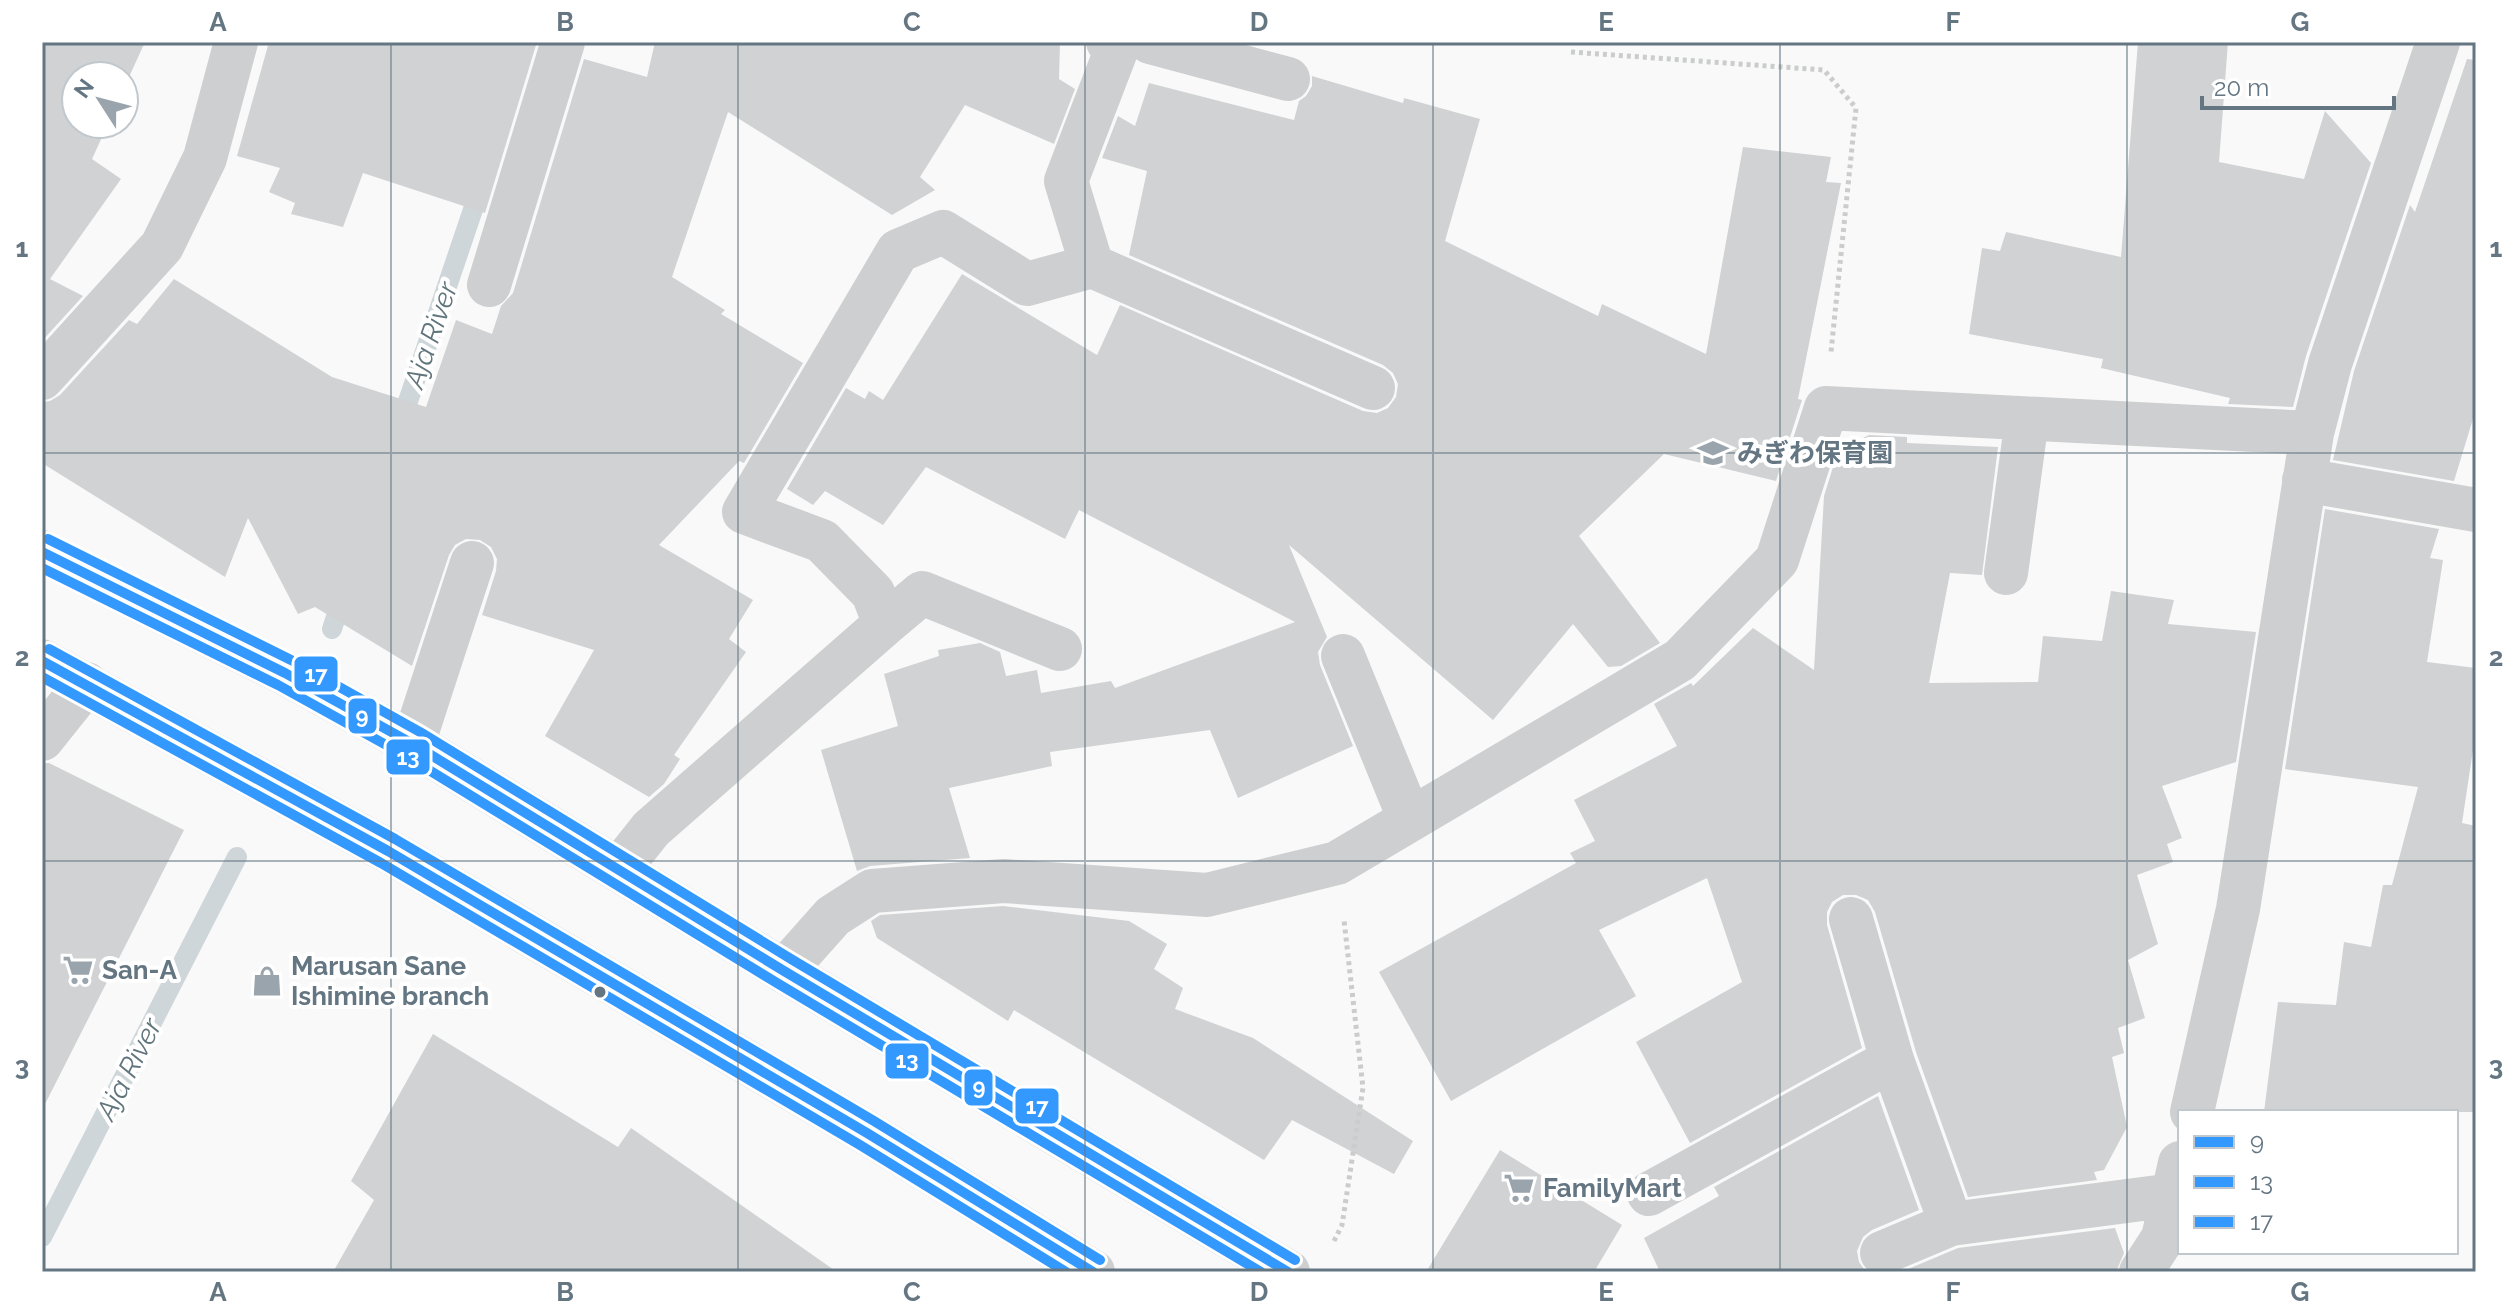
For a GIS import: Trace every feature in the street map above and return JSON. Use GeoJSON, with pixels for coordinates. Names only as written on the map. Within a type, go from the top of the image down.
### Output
{"type":"FeatureCollection","features":[{"type":"Feature","properties":{"kind":"street"},"geometry":{"type":"LineString","coordinates":[[42,378],[162,246],[205,158],[236,42]]}},
{"type":"Feature","properties":{"kind":"street"},"geometry":{"type":"LineString","coordinates":[[489,285],[563,42]]}},
{"type":"Feature","properties":{"kind":"street"},"geometry":{"type":"LineString","coordinates":[[2192,1110],[2238,909],[2312,433],[2330,364],[2438,42]]}},
{"type":"Feature","properties":{"kind":"street"},"geometry":{"type":"LineString","coordinates":[[1092,266],[1066,181],[1128,44],[1288,79]]}},
{"type":"Feature","properties":{"kind":"street"},"geometry":{"type":"LineString","coordinates":[[885,624],[873,593],[822,541],[744,512],[898,251],[943,232],[1027,284],[1092,266],[1373,388]]}},
{"type":"Feature","properties":{"kind":"street"},"geometry":{"type":"LineString","coordinates":[[784,971],[833,916],[872,891],[1004,881],[1207,895],[1337,863],[1680,660],[1777,560],[1826,408],[2312,433]]}},
{"type":"Feature","properties":{"kind":"street"},"geometry":{"type":"LineString","coordinates":[[2006,573],[2027,419]]}},
{"type":"Feature","properties":{"kind":"street"},"geometry":{"type":"LineString","coordinates":[[2304,480],[2476,510]]}},
{"type":"Feature","properties":{"kind":"street"},"geometry":{"type":"LineString","coordinates":[[42,552],[285,673],[413,744],[784,971],[1288,1272]]}},
{"type":"Feature","properties":{"kind":"street"},"geometry":{"type":"LineString","coordinates":[[413,744],[472,563]]}},
{"type":"Feature","properties":{"kind":"street"},"geometry":{"type":"LineString","coordinates":[[620,868],[651,829],[922,593],[1060,649]]}},
{"type":"Feature","properties":{"kind":"street"},"geometry":{"type":"LineString","coordinates":[[1343,656],[1410,820]]}},
{"type":"Feature","properties":{"kind":"street"},"geometry":{"type":"LineString","coordinates":[[42,661],[388,851],[853,1125],[1093,1272]]}},
{"type":"Feature","properties":{"kind":"street"},"geometry":{"type":"LineString","coordinates":[[42,739],[86,684]]}},
{"type":"Feature","properties":{"kind":"street"},"geometry":{"type":"LineString","coordinates":[[1851,919],[1892,1060],[1951,1224]]}},
{"type":"Feature","properties":{"kind":"street"},"geometry":{"type":"LineString","coordinates":[[1649,1194],[1892,1060]]}},
{"type":"Feature","properties":{"kind":"street"},"geometry":{"type":"LineString","coordinates":[[1882,1253],[1951,1224],[2176,1179],[2163,1238],[2141,1272]]}},
{"type":"Feature","properties":{"kind":"path"},"geometry":{"type":"LineString","coordinates":[[1571,52],[1824,70],[1856,108],[1826,408]]}},
{"type":"Feature","properties":{"kind":"path"},"geometry":{"type":"LineString","coordinates":[[1332,1245],[1342,1225],[1363,1088],[1337,863]]}},
{"type":"Feature","properties":{"kind":"building"},"geometry":{"type":"Polygon","coordinates":[[[42,42],[145,42],[137,60],[60,60],[60,140],[101,140],[92,159],[121,179],[50,279],[83,296],[42,341],[42,42]]]}},
{"type":"Feature","properties":{"kind":"building"},"geometry":{"type":"Polygon","coordinates":[[[269,42],[526,42],[536,45],[485,213],[363,173],[343,227],[291,214],[295,203],[269,192],[280,168],[237,156],[269,42]]]}},
{"type":"Feature","properties":{"kind":"building"},"geometry":{"type":"Polygon","coordinates":[[[655,42],[1060,42],[1059,79],[1075,89],[1054,144],[965,105],[920,177],[935,190],[892,215],[728,112],[672,277],[725,310],[721,314],[803,363],[744,463],[739,461],[659,545],[753,600],[729,639],[746,652],[674,755],[680,759],[664,784],[649,797],[545,736],[594,650],[482,615],[496,571],[497,559],[491,547],[480,540],[466,539],[455,545],[412,666],[315,607],[298,614],[248,518],[225,577],[42,463],[42,402],[60,395],[129,320],[137,324],[174,279],[332,377],[426,407],[456,320],[492,334],[501,306],[513,293],[584,59],[647,77],[655,42]]]}},
{"type":"Feature","properties":{"kind":"building"},"geometry":{"type":"Polygon","coordinates":[[[2138,42],[2228,42],[2219,162],[2304,179],[2325,111],[2371,163],[2306,356],[2293,407],[2228,404],[2230,398],[2101,368],[2103,359],[1969,334],[1982,248],[2000,251],[2006,232],[2121,257],[2138,42]]]}},
{"type":"Feature","properties":{"kind":"building"},"geometry":{"type":"Polygon","coordinates":[[[2467,59],[2476,60],[2476,409],[2454,481],[2333,460],[2354,371],[2410,205],[2415,212],[2467,59]]]}},
{"type":"Feature","properties":{"kind":"building"},"geometry":{"type":"Polygon","coordinates":[[[1312,76],[1403,103],[1404,98],[1480,119],[1445,241],[1598,316],[1602,304],[1706,354],[1743,147],[1831,157],[1826,182],[1841,183],[1798,399],[1802,400],[1776,481],[1664,454],[1579,536],[1660,643],[1621,666],[1608,667],[1573,624],[1493,720],[1289,545],[1327,637],[1318,652],[1320,665],[1353,746],[1238,798],[1210,730],[1050,752],[1052,766],[949,788],[970,858],[870,866],[857,871],[821,750],[898,726],[884,674],[939,656],[938,650],[980,643],[1000,652],[1006,676],[1037,670],[1041,693],[1111,681],[1115,688],[1295,622],[1079,510],[1065,539],[926,467],[883,525],[825,491],[813,505],[787,489],[846,388],[865,399],[869,391],[883,400],[962,274],[1097,355],[1120,305],[1363,411],[1377,413],[1388,408],[1396,397],[1398,384],[1393,373],[1383,365],[1129,255],[1147,171],[1102,158],[1118,116],[1135,126],[1149,83],[1294,120],[1299,101],[1312,86],[1312,76]]]}},
{"type":"Feature","properties":{"kind":"building"},"geometry":{"type":"Polygon","coordinates":[[[1869,435],[1907,437],[1907,443],[1998,447],[1982,575],[1950,573],[1929,683],[2038,682],[2043,636],[2102,641],[2111,591],[2174,600],[2168,624],[2256,632],[2236,762],[2162,786],[2182,838],[2167,844],[2173,862],[2137,875],[2158,944],[2128,960],[2145,1018],[2118,1028],[2124,1053],[2112,1057],[2127,1127],[2104,1170],[2094,1172],[2097,1180],[1968,1197],[1916,1052],[1875,912],[1868,900],[1856,895],[1843,895],[1832,902],[1827,912],[1827,925],[1862,1048],[1690,1143],[1636,1042],[1742,982],[1707,878],[1599,930],[1636,996],[1451,1101],[1379,972],[1576,863],[1570,853],[1595,841],[1574,800],[1677,746],[1654,704],[1691,683],[1693,686],[1753,628],[1814,670],[1824,496],[1838,451],[1869,435]]]}},
{"type":"Feature","properties":{"kind":"building"},"geometry":{"type":"Polygon","coordinates":[[[2325,509],[2439,529],[2430,558],[2443,560],[2427,662],[2476,668],[2476,730],[2462,823],[2476,826],[2476,1112],[2264,1110],[2278,1002],[2336,1005],[2344,942],[2371,947],[2383,885],[2392,885],[2418,787],[2285,769],[2325,509]]]}},
{"type":"Feature","properties":{"kind":"building","name":"San-A"},"geometry":{"type":"Polygon","coordinates":[[[42,763],[49,763],[184,830],[42,1110],[42,763]]]}},
{"type":"Feature","properties":{"kind":"building"},"geometry":{"type":"Polygon","coordinates":[[[1003,906],[1129,921],[1167,944],[1154,969],[1183,988],[1175,1009],[1253,1038],[1413,1141],[1394,1174],[1292,1120],[1264,1160],[1014,1010],[1008,1021],[877,938],[871,921],[880,915],[1003,906]]]}},
{"type":"Feature","properties":{"kind":"building"},"geometry":{"type":"Polygon","coordinates":[[[433,1034],[618,1147],[631,1128],[837,1272],[333,1272],[374,1200],[351,1181],[433,1034]]]}},
{"type":"Feature","properties":{"kind":"building"},"geometry":{"type":"Polygon","coordinates":[[[1878,1096],[1919,1210],[1863,1237],[1857,1251],[1859,1262],[1866,1272],[1660,1272],[1644,1238],[1719,1196],[1714,1187],[1878,1096]]]}},
{"type":"Feature","properties":{"kind":"building","name":"FamilyMart"},"geometry":{"type":"Polygon","coordinates":[[[1500,1150],[1622,1225],[1594,1272],[1426,1272],[1500,1150]]]}},
{"type":"Feature","properties":{"kind":"building"},"geometry":{"type":"Polygon","coordinates":[[[2115,1228],[2124,1253],[2116,1272],[1901,1272],[1958,1248],[2115,1228]]]}},
{"type":"Feature","properties":{"kind":"waterway","name":"Aja River"},"geometry":{"type":"LineString","coordinates":[[400,425],[481,186]]}},
{"type":"Feature","properties":{"kind":"waterway","name":"Aja River"},"geometry":{"type":"LineString","coordinates":[[332,629],[343,595]]}},
{"type":"Feature","properties":{"kind":"waterway","name":"Aja River"},"geometry":{"type":"LineString","coordinates":[[42,1237],[237,857]]}},
{"type":"Feature","properties":{"kind":"transit line","name":"17"},"geometry":{"type":"LineString","coordinates":[[48,539],[291,660],[420,732],[791,959],[1295,1260]]}},
{"type":"Feature","properties":{"kind":"transit line","name":"9"},"geometry":{"type":"LineString","coordinates":[[42,552],[285,673],[413,744],[784,971],[1288,1272]]}},
{"type":"Feature","properties":{"kind":"transit line","name":"13"},"geometry":{"type":"LineString","coordinates":[[42,568],[278,685],[406,756],[777,983],[1261,1272]]}},
{"type":"Feature","properties":{"kind":"transit line","name":"17"},"geometry":{"type":"LineString","coordinates":[[49,649],[395,839],[874,1121],[1100,1260]]}},
{"type":"Feature","properties":{"kind":"transit line","name":"9"},"geometry":{"type":"LineString","coordinates":[[42,661],[388,851],[867,1133],[1093,1272]]}},
{"type":"Feature","properties":{"kind":"transit line","name":"13"},"geometry":{"type":"LineString","coordinates":[[42,677],[381,863],[860,1145],[1066,1272]]}},
{"type":"Feature","properties":{"kind":"place","name":"みぎわ保育園"},"geometry":{"type":"Point","coordinates":[1713,453]}},
{"type":"Feature","properties":{"kind":"place","name":"San-A"},"geometry":{"type":"Point","coordinates":[78,970]}},
{"type":"Feature","properties":{"kind":"place","name":"Marusan Sane Ishimine branch"},"geometry":{"type":"Point","coordinates":[267,981]}},
{"type":"Feature","properties":{"kind":"place","name":"FamilyMart"},"geometry":{"type":"Point","coordinates":[1519,1188]}}]}
